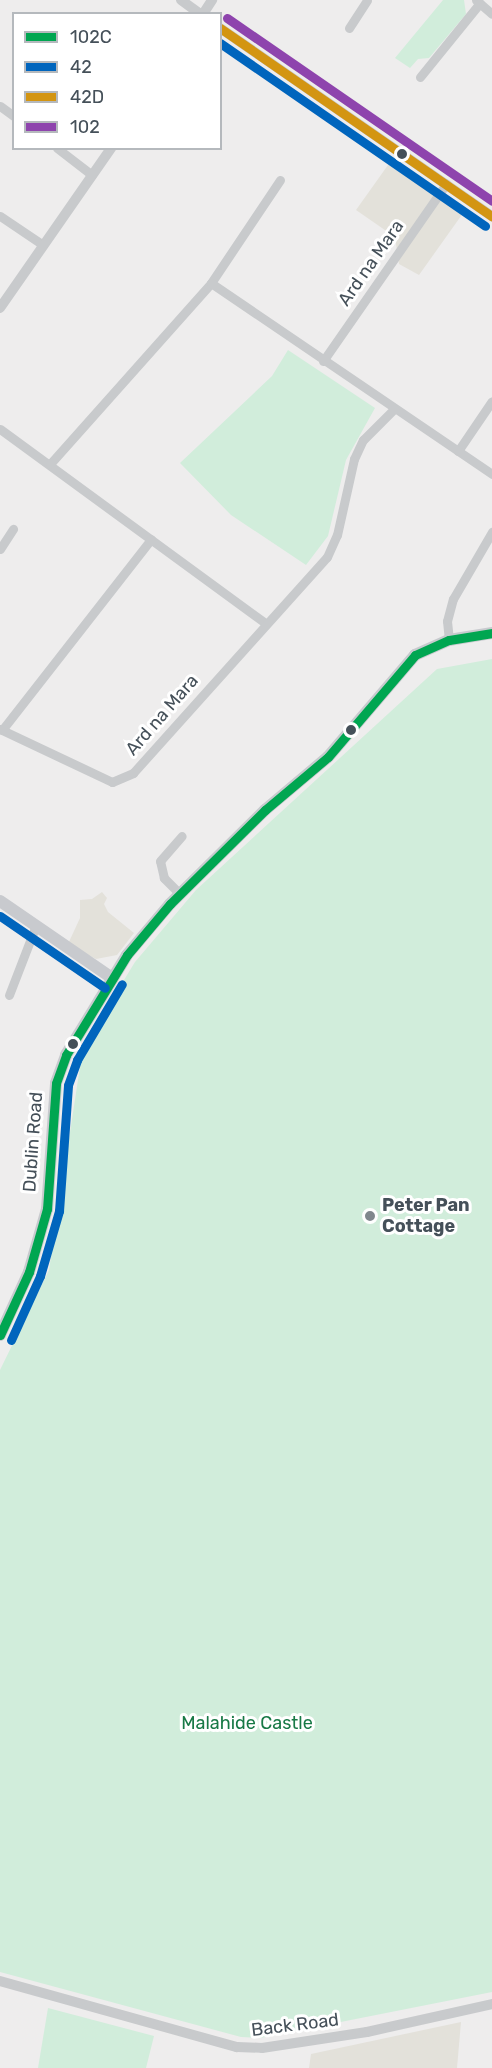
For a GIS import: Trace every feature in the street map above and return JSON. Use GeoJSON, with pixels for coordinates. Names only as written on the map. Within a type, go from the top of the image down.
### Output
{"type":"FeatureCollection","features":[{"type":"Feature","properties":{"kind":"main road","name":"Dublin Road"},"geometry":{"type":"LineString","coordinates":[[0,1335],[29,1272],[47,1209],[56,1083],[66,1055],[112,978],[180,894],[265,810],[328,757],[415,655],[449,640],[492,633]]}},
{"type":"Feature","properties":{"kind":"main road"},"geometry":{"type":"LineString","coordinates":[[0,901],[112,978]]}},
{"type":"Feature","properties":{"kind":"street"},"geometry":{"type":"LineString","coordinates":[[181,0],[198,12]]}},
{"type":"Feature","properties":{"kind":"street"},"geometry":{"type":"LineString","coordinates":[[203,12],[212,0]]}},
{"type":"Feature","properties":{"kind":"street"},"geometry":{"type":"LineString","coordinates":[[349,28],[367,0]]}},
{"type":"Feature","properties":{"kind":"street"},"geometry":{"type":"LineString","coordinates":[[420,77],[478,2],[492,14]]}},
{"type":"Feature","properties":{"kind":"street"},"geometry":{"type":"LineString","coordinates":[[222,29],[492,216]]}},
{"type":"Feature","properties":{"kind":"street"},"geometry":{"type":"LineString","coordinates":[[60,150],[92,175]]}},
{"type":"Feature","properties":{"kind":"street"},"geometry":{"type":"LineString","coordinates":[[0,308],[110,150]]}},
{"type":"Feature","properties":{"kind":"street"},"geometry":{"type":"LineString","coordinates":[[50,464],[211,283],[280,180]]}},
{"type":"Feature","properties":{"kind":"street","name":"Ard na Mara"},"geometry":{"type":"LineString","coordinates":[[324,361],[446,184]]}},
{"type":"Feature","properties":{"kind":"street"},"geometry":{"type":"LineString","coordinates":[[0,216],[42,245]]}},
{"type":"Feature","properties":{"kind":"street"},"geometry":{"type":"LineString","coordinates":[[211,283],[492,474]]}},
{"type":"Feature","properties":{"kind":"street"},"geometry":{"type":"LineString","coordinates":[[458,451],[492,401]]}},
{"type":"Feature","properties":{"kind":"street","name":"Ard na Mara"},"geometry":{"type":"LineString","coordinates":[[151,539],[1,729],[112,782],[125,778],[327,557],[337,535],[354,459],[363,440],[394,409]]}},
{"type":"Feature","properties":{"kind":"street"},"geometry":{"type":"LineString","coordinates":[[0,429],[265,623]]}},
{"type":"Feature","properties":{"kind":"street"},"geometry":{"type":"LineString","coordinates":[[0,549],[13,529]]}},
{"type":"Feature","properties":{"kind":"street"},"geometry":{"type":"LineString","coordinates":[[449,640],[447,621],[453,599],[492,532]]}},
{"type":"Feature","properties":{"kind":"street"},"geometry":{"type":"LineString","coordinates":[[180,894],[164,878],[160,861],[182,836]]}},
{"type":"Feature","properties":{"kind":"street"},"geometry":{"type":"LineString","coordinates":[[9,995],[36,925]]}},
{"type":"Feature","properties":{"kind":"street","name":"Back Road"},"geometry":{"type":"LineString","coordinates":[[0,1981],[237,2047],[262,2048],[377,2030],[492,2004]]}},
{"type":"Feature","properties":{"kind":"shaded area"},"geometry":{"type":"Polygon","coordinates":[[[393,158],[466,209],[419,275],[399,264],[395,237],[356,210],[393,158]]]}},
{"type":"Feature","properties":{"kind":"shaded area"},"geometry":{"type":"Polygon","coordinates":[[[102,892],[107,898],[104,904],[108,912],[134,933],[117,955],[96,959],[68,944],[80,918],[80,900],[92,899],[102,892]]]}},
{"type":"Feature","properties":{"kind":"shaded area"},"geometry":{"type":"Polygon","coordinates":[[[461,2022],[457,2068],[309,2068],[311,2054],[461,2022]]]}},
{"type":"Feature","properties":{"kind":"green space"},"geometry":{"type":"Polygon","coordinates":[[[443,0],[464,0],[466,14],[429,58],[418,59],[410,68],[395,58],[443,0]]]}},
{"type":"Feature","properties":{"kind":"green space"},"geometry":{"type":"Polygon","coordinates":[[[288,350],[375,408],[346,460],[328,536],[306,565],[231,515],[180,463],[272,376],[288,350]]]}},
{"type":"Feature","properties":{"kind":"green space","name":"Malahide Castle"},"geometry":{"type":"Polygon","coordinates":[[[492,659],[492,1992],[260,2038],[241,2037],[0,1972],[0,1370],[49,1270],[83,1047],[135,962],[196,890],[437,669],[492,659]]]}},
{"type":"Feature","properties":{"kind":"green space"},"geometry":{"type":"Polygon","coordinates":[[[48,2008],[154,2036],[146,2068],[38,2068],[48,2008]]]}},
{"type":"Feature","properties":{"kind":"transit line","name":"102"},"geometry":{"type":"LineString","coordinates":[[227,18],[492,201]]}},
{"type":"Feature","properties":{"kind":"transit line","name":"42D"},"geometry":{"type":"LineString","coordinates":[[222,29],[492,216]]}},
{"type":"Feature","properties":{"kind":"transit line","name":"42"},"geometry":{"type":"LineString","coordinates":[[222,44],[485,226]]}},
{"type":"Feature","properties":{"kind":"transit line","name":"102C"},"geometry":{"type":"LineString","coordinates":[[0,1335],[29,1272],[47,1209],[56,1083],[66,1055],[127,955],[170,904],[265,810],[328,757],[415,655],[449,640],[492,633]]}},
{"type":"Feature","properties":{"kind":"transit line","name":"42"},"geometry":{"type":"LineString","coordinates":[[0,916],[105,988]]}},
{"type":"Feature","properties":{"kind":"transit line","name":"42"},"geometry":{"type":"LineString","coordinates":[[11,1340],[40,1276],[59,1211],[68,1085],[77,1060],[122,984]]}},
{"type":"Feature","properties":{"kind":"place","name":"Peter Pan Cottage"},"geometry":{"type":"Point","coordinates":[370,1216]}}]}
